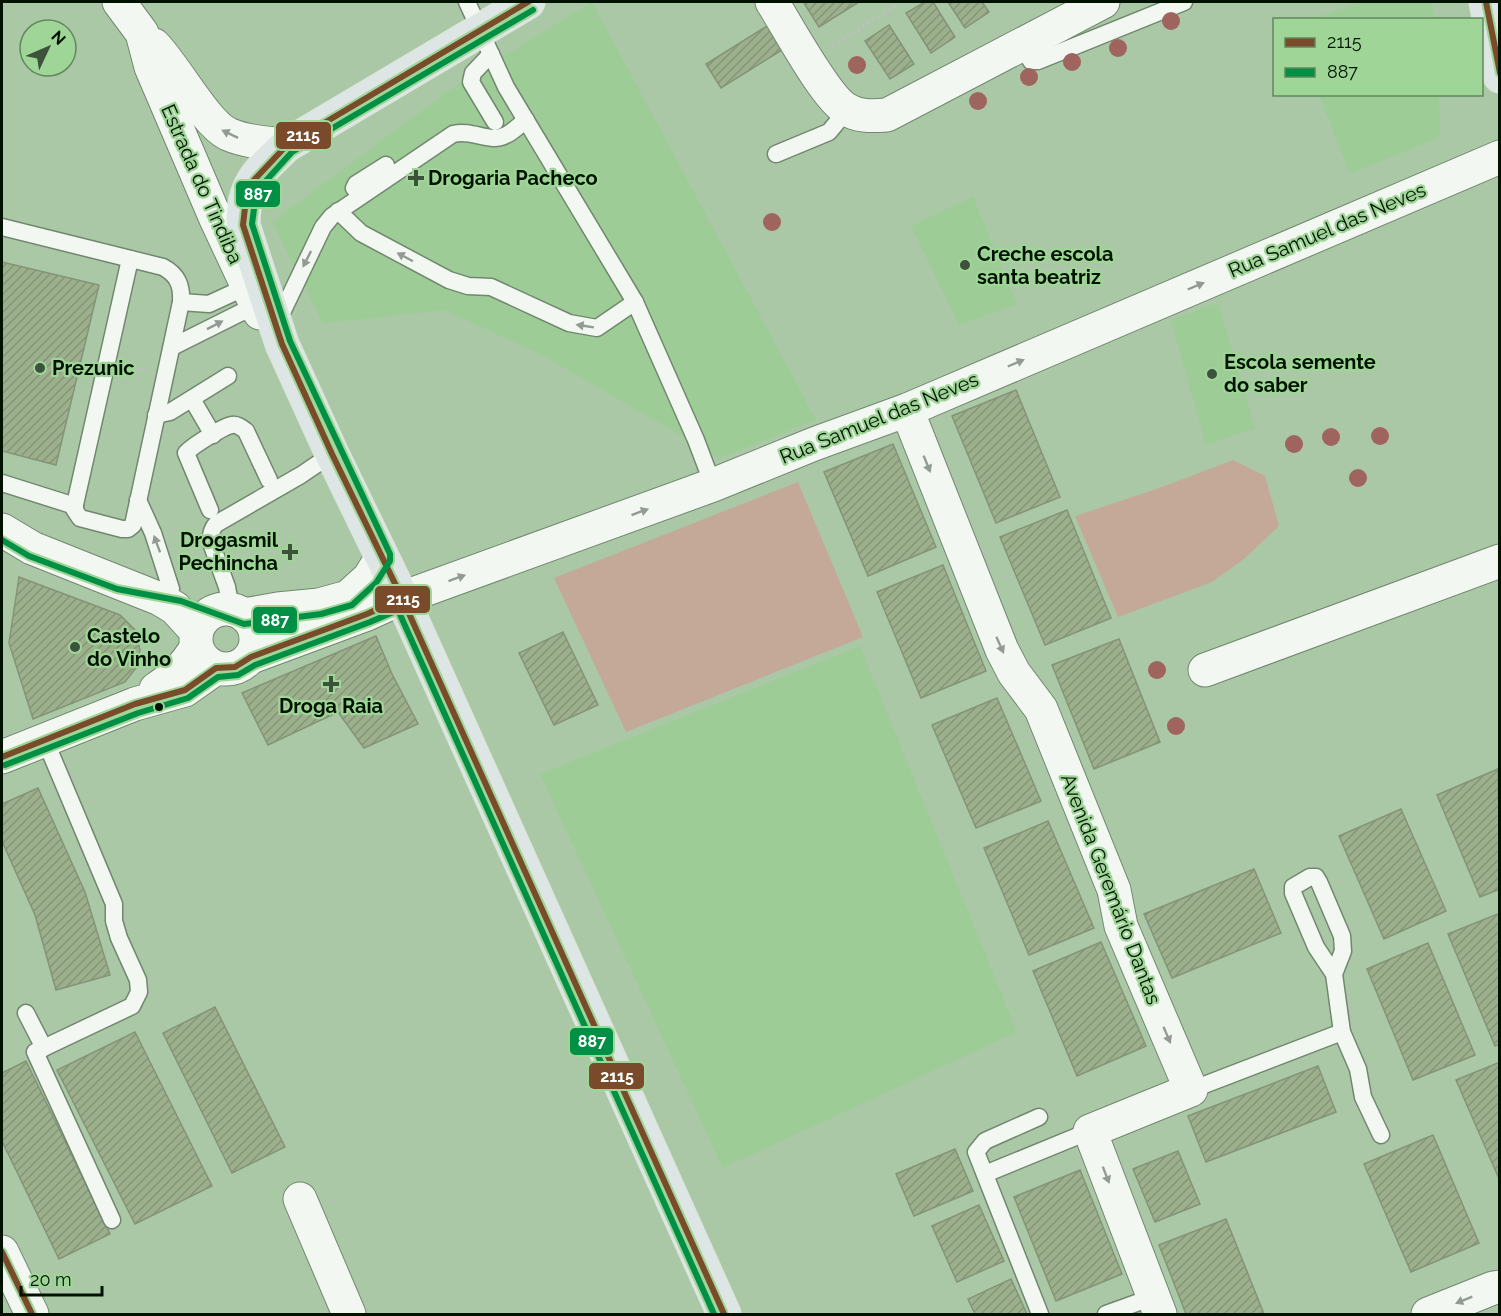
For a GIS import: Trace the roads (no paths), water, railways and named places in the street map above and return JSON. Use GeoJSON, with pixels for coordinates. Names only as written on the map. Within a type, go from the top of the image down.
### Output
{"type":"FeatureCollection","features":[{"type":"Feature","properties":{"kind":"main road"},"geometry":{"type":"LineString","coordinates":[[266,317],[243,225],[243,205],[250,184],[263,168],[287,145],[528,2]]}},
{"type":"Feature","properties":{"kind":"main road"},"geometry":{"type":"LineString","coordinates":[[1486,2],[1500,76]]}},
{"type":"Feature","properties":{"kind":"main road","name":"Estrada do Tindiba"},"geometry":{"type":"LineString","coordinates":[[266,317],[402,598],[724,1314]]}},
{"type":"Feature","properties":{"kind":"street","name":"Estrada do Tindiba"},"geometry":{"type":"LineString","coordinates":[[119,2],[142,33],[156,77],[216,219],[266,317]]}},
{"type":"Feature","properties":{"kind":"street"},"geometry":{"type":"LineString","coordinates":[[772,2],[830,93],[847,110],[868,117],[887,115],[1103,2]]}},
{"type":"Feature","properties":{"kind":"street"},"geometry":{"type":"LineString","coordinates":[[142,33],[165,57],[208,117],[225,133],[243,140],[287,145]]}},
{"type":"Feature","properties":{"kind":"street","name":"Rua Samuel das Neves"},"geometry":{"type":"LineString","coordinates":[[250,657],[367,614],[402,598],[713,485],[814,444],[907,410],[1500,157]]}},
{"type":"Feature","properties":{"kind":"street","name":"Avenida Geremário Dantas"},"geometry":{"type":"LineString","coordinates":[[907,410],[1002,650],[1014,673],[1041,709],[1114,890],[1121,926],[1191,1090]]}},
{"type":"Feature","properties":{"kind":"street"},"geometry":{"type":"LineString","coordinates":[[2,530],[32,548],[120,582],[175,608],[203,649],[229,670],[241,666],[255,649],[255,631],[252,623],[234,611],[196,595],[120,582]]}},
{"type":"Feature","properties":{"kind":"street"},"geometry":{"type":"LineString","coordinates":[[2,757],[135,704],[185,690],[203,649],[200,621],[207,614],[217,609],[234,611],[319,605],[348,597],[369,578],[382,557]]}},
{"type":"Feature","properties":{"kind":"street"},"geometry":{"type":"LineString","coordinates":[[1205,670],[1500,561]]}},
{"type":"Feature","properties":{"kind":"street"},"geometry":{"type":"LineString","coordinates":[[1156,1306],[1090,1131],[1191,1090]]}},
{"type":"Feature","properties":{"kind":"street"},"geometry":{"type":"LineString","coordinates":[[300,1199],[349,1314]]}},
{"type":"Feature","properties":{"kind":"street"},"geometry":{"type":"LineString","coordinates":[[2,1252],[32,1314]]}},
{"type":"Feature","properties":{"kind":"street"},"geometry":{"type":"LineString","coordinates":[[1428,1314],[1500,1287]]}},
{"type":"Feature","properties":{"kind":"lane"},"geometry":{"type":"LineString","coordinates":[[1021,45],[1031,61],[1038,61],[1184,2]]}},
{"type":"Feature","properties":{"kind":"lane"},"geometry":{"type":"LineString","coordinates":[[479,29],[506,87],[635,302],[696,440],[713,485]]}},
{"type":"Feature","properties":{"kind":"lane"},"geometry":{"type":"LineString","coordinates":[[479,29],[471,82],[495,122]]}},
{"type":"Feature","properties":{"kind":"lane"},"geometry":{"type":"LineString","coordinates":[[776,154],[829,132],[847,110]]}},
{"type":"Feature","properties":{"kind":"lane"},"geometry":{"type":"LineString","coordinates":[[266,317],[323,227],[338,211],[453,134],[464,131],[491,139],[505,136],[526,120]]}},
{"type":"Feature","properties":{"kind":"lane"},"geometry":{"type":"LineString","coordinates":[[360,196],[354,188],[356,184],[386,165]]}},
{"type":"Feature","properties":{"kind":"lane"},"geometry":{"type":"LineString","coordinates":[[338,211],[361,233],[449,280],[468,286],[491,287],[569,323],[597,328],[635,302]]}},
{"type":"Feature","properties":{"kind":"lane"},"geometry":{"type":"LineString","coordinates":[[2,227],[163,267],[176,278],[181,290],[181,302],[133,525],[128,529],[80,518],[74,509],[130,259]]}},
{"type":"Feature","properties":{"kind":"lane"},"geometry":{"type":"LineString","coordinates":[[181,302],[208,304],[266,317]]}},
{"type":"Feature","properties":{"kind":"lane"},"geometry":{"type":"LineString","coordinates":[[172,347],[242,312],[266,317]]}},
{"type":"Feature","properties":{"kind":"lane"},"geometry":{"type":"LineString","coordinates":[[156,415],[170,412],[228,376]]}},
{"type":"Feature","properties":{"kind":"lane"},"geometry":{"type":"LineString","coordinates":[[192,399],[213,435]]}},
{"type":"Feature","properties":{"kind":"lane"},"geometry":{"type":"LineString","coordinates":[[210,510],[186,453],[193,446],[232,425],[240,426],[246,431],[269,480]]}},
{"type":"Feature","properties":{"kind":"lane"},"geometry":{"type":"LineString","coordinates":[[234,611],[211,543],[212,529],[216,524],[301,475],[332,454]]}},
{"type":"Feature","properties":{"kind":"lane"},"geometry":{"type":"LineString","coordinates":[[2,483],[75,506]]}},
{"type":"Feature","properties":{"kind":"lane"},"geometry":{"type":"LineString","coordinates":[[138,500],[153,533],[171,589]]}},
{"type":"Feature","properties":{"kind":"lane"},"geometry":{"type":"LineString","coordinates":[[45,740],[114,904],[114,921],[119,938],[138,980],[139,992],[132,1006],[35,1052],[112,1220]]}},
{"type":"Feature","properties":{"kind":"lane"},"geometry":{"type":"LineString","coordinates":[[1334,974],[1343,951],[1342,936],[1319,882],[1316,877],[1310,877],[1293,887],[1293,893],[1316,947],[1334,974],[1342,1032],[1358,1069],[1363,1097],[1381,1135]]}},
{"type":"Feature","properties":{"kind":"lane"},"geometry":{"type":"LineString","coordinates":[[27,1013],[44,1048]]}},
{"type":"Feature","properties":{"kind":"lane"},"geometry":{"type":"LineString","coordinates":[[1191,1090],[1342,1032]]}},
{"type":"Feature","properties":{"kind":"lane"},"geometry":{"type":"LineString","coordinates":[[1039,1117],[985,1141],[976,1152],[1040,1314]]}},
{"type":"Feature","properties":{"kind":"lane"},"geometry":{"type":"LineString","coordinates":[[985,1174],[1090,1131]]}},
{"type":"Feature","properties":{"kind":"lane"},"geometry":{"type":"LineString","coordinates":[[1107,1314],[1156,1306]]}},
{"type":"Feature","properties":{"kind":"place","name":"Drogaria Pacheco"},"geometry":{"type":"Point","coordinates":[416,178]}},
{"type":"Feature","properties":{"kind":"place","name":"Creche escola santa beatriz"},"geometry":{"type":"Point","coordinates":[965,265]}},
{"type":"Feature","properties":{"kind":"place","name":"Prezunic"},"geometry":{"type":"Point","coordinates":[40,368]}},
{"type":"Feature","properties":{"kind":"place","name":"Escola semente do saber"},"geometry":{"type":"Point","coordinates":[1212,374]}},
{"type":"Feature","properties":{"kind":"place","name":"Drogasmil Pechincha"},"geometry":{"type":"Point","coordinates":[290,552]}},
{"type":"Feature","properties":{"kind":"place","name":"Castelo do Vinho"},"geometry":{"type":"Point","coordinates":[75,647]}},
{"type":"Feature","properties":{"kind":"place","name":"Droga Raia"},"geometry":{"type":"Point","coordinates":[331,684]}}]}
